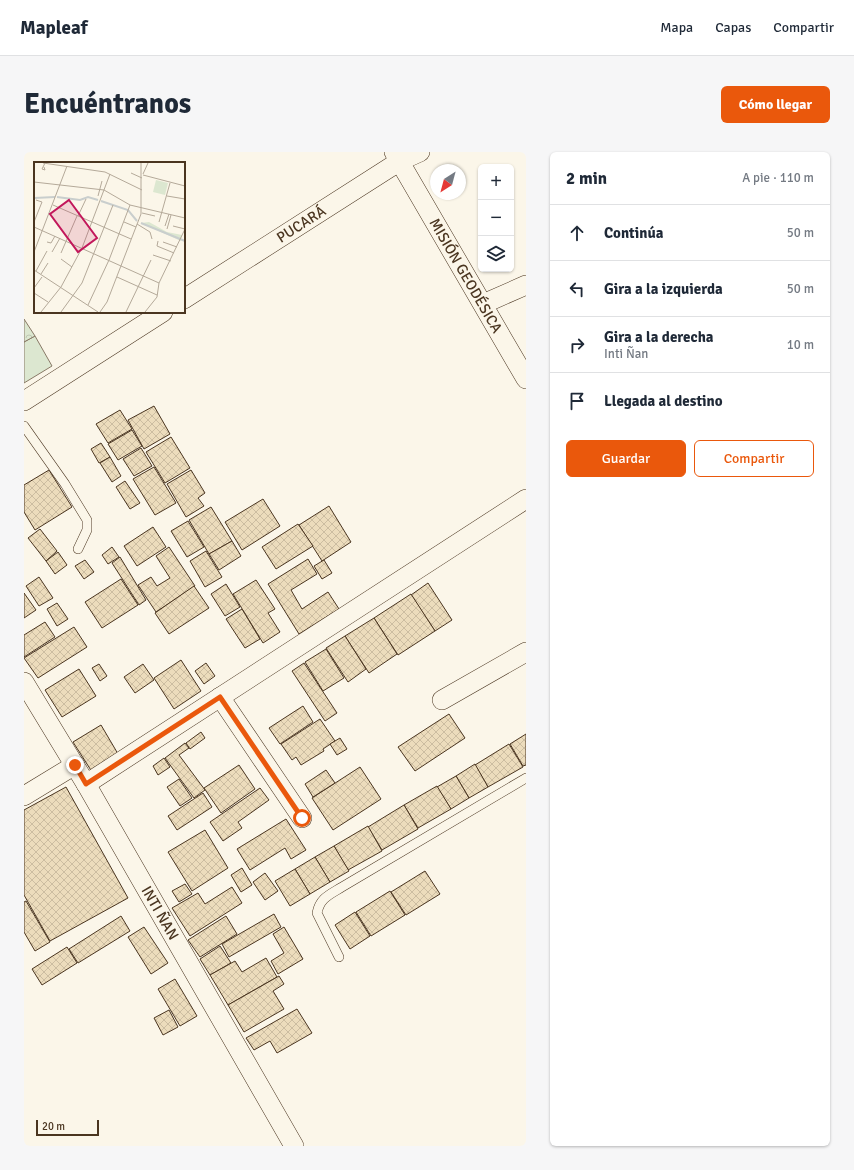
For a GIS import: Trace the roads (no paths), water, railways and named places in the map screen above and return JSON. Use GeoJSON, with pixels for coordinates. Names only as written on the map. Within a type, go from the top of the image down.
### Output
{"type":"FeatureCollection","features":[{"type":"Feature","properties":{"kind":"street","name":"PUCARÁ"},"geometry":{"type":"LineString","coordinates":[[185,298],[397,157],[420,152]]}},
{"type":"Feature","properties":{"kind":"street","name":"MISIÓN GEODÉSICA"},"geometry":{"type":"LineString","coordinates":[[397,157],[526,379]]}},
{"type":"Feature","properties":{"kind":"street"},"geometry":{"type":"LineString","coordinates":[[483,304],[526,285]]}},
{"type":"Feature","properties":{"kind":"street"},"geometry":{"type":"LineString","coordinates":[[24,401],[161,313]]}},
{"type":"Feature","properties":{"kind":"street"},"geometry":{"type":"LineString","coordinates":[[86,784],[526,499]]}},
{"type":"Feature","properties":{"kind":"street"},"geometry":{"type":"LineString","coordinates":[[442,700],[526,652]]}},
{"type":"Feature","properties":{"kind":"street","name":"INTI ÑAN"},"geometry":{"type":"LineString","coordinates":[[24,682],[75,765],[294,1146]]}},
{"type":"Feature","properties":{"kind":"street"},"geometry":{"type":"LineString","coordinates":[[220,697],[302,818]]}},
{"type":"Feature","properties":{"kind":"street"},"geometry":{"type":"LineString","coordinates":[[24,796],[75,765]]}},
{"type":"Feature","properties":{"kind":"lane"},"geometry":{"type":"LineString","coordinates":[[24,426],[65,484],[87,520],[87,530],[78,549]]}},
{"type":"Feature","properties":{"kind":"lane"},"geometry":{"type":"LineString","coordinates":[[339,957],[316,913],[318,905],[322,900],[342,886],[526,778]]}}]}
